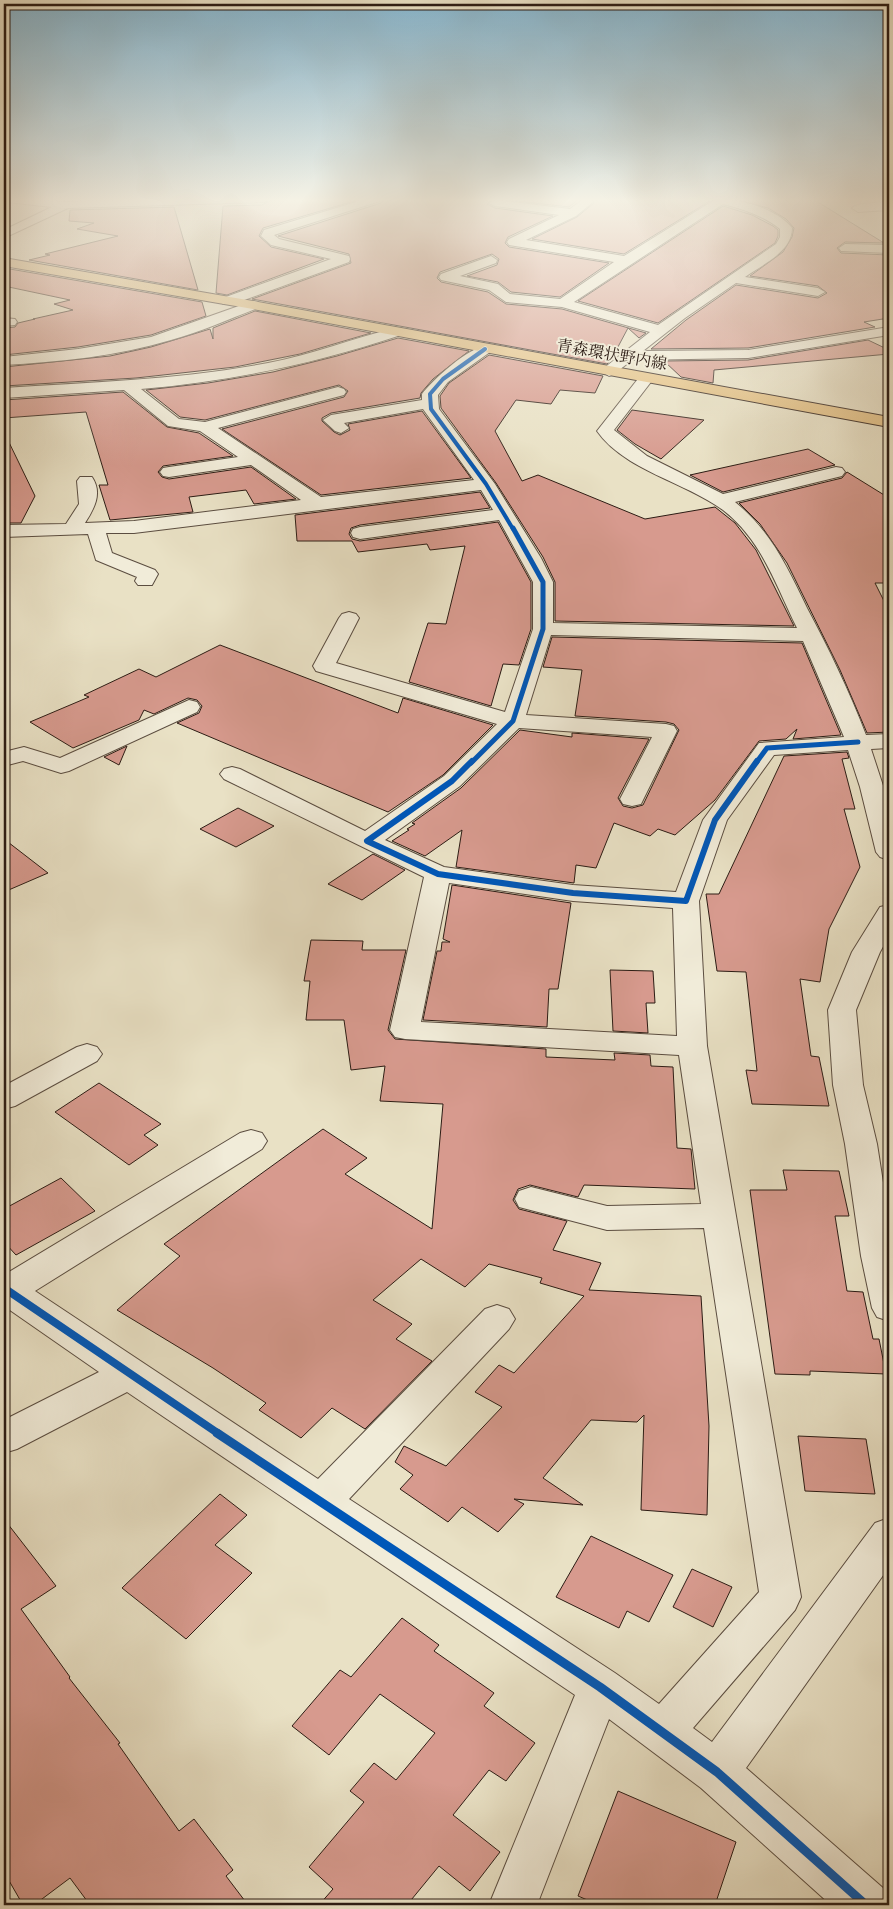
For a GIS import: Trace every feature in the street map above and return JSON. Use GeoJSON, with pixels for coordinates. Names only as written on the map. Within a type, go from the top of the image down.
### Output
{"type":"FeatureCollection","features":[{"type":"Feature","properties":{"kind":"main road","name":"青森環状野内線"},"geometry":{"type":"LineString","coordinates":[[154,288],[889,422]]}},
{"type":"Feature","properties":{"kind":"street"},"geometry":{"type":"LineString","coordinates":[[228,301],[264,288]]}},
{"type":"Feature","properties":{"kind":"street"},"geometry":{"type":"LineString","coordinates":[[495,288],[506,298],[563,303],[660,330]]}},
{"type":"Feature","properties":{"kind":"street"},"geometry":{"type":"LineString","coordinates":[[563,303],[585,288]]}},
{"type":"Feature","properties":{"kind":"street"},"geometry":{"type":"LineString","coordinates":[[608,371],[630,356],[660,330],[722,288]]}},
{"type":"Feature","properties":{"kind":"street"},"geometry":{"type":"LineString","coordinates":[[793,288],[818,292]]}},
{"type":"Feature","properties":{"kind":"street"},"geometry":{"type":"LineString","coordinates":[[4,361],[39,358],[153,341],[177,334],[253,305]]}},
{"type":"Feature","properties":{"kind":"street"},"geometry":{"type":"LineString","coordinates":[[630,356],[748,354],[889,331]]}},
{"type":"Feature","properties":{"kind":"street"},"geometry":{"type":"LineString","coordinates":[[4,393],[127,385],[268,368],[315,357],[396,332]]}},
{"type":"Feature","properties":{"kind":"street"},"geometry":{"type":"LineString","coordinates":[[863,334],[880,344]]}},
{"type":"Feature","properties":{"kind":"street"},"geometry":{"type":"LineString","coordinates":[[367,841],[452,781],[513,720],[542,628],[543,582],[506,514],[442,426],[432,409],[430,394],[443,380],[484,349]]}},
{"type":"Feature","properties":{"kind":"street"},"geometry":{"type":"LineString","coordinates":[[646,378],[606,431],[639,459],[699,486],[720,500],[740,516],[766,543],[812,635],[858,742],[889,852]]}},
{"type":"Feature","properties":{"kind":"street"},"geometry":{"type":"LineString","coordinates":[[127,385],[174,423],[205,427],[338,392]]}},
{"type":"Feature","properties":{"kind":"street"},"geometry":{"type":"LineString","coordinates":[[341,428],[331,420],[431,403]]}},
{"type":"Feature","properties":{"kind":"street"},"geometry":{"type":"LineString","coordinates":[[205,427],[318,503]]}},
{"type":"Feature","properties":{"kind":"street"},"geometry":{"type":"LineString","coordinates":[[169,472],[253,460]]}},
{"type":"Feature","properties":{"kind":"street"},"geometry":{"type":"LineString","coordinates":[[720,500],[836,472]]}},
{"type":"Feature","properties":{"kind":"street"},"geometry":{"type":"LineString","coordinates":[[71,530],[88,504],[86,481]]}},
{"type":"Feature","properties":{"kind":"street"},"geometry":{"type":"LineString","coordinates":[[4,531],[134,527],[318,503],[486,484]]}},
{"type":"Feature","properties":{"kind":"street"},"geometry":{"type":"LineString","coordinates":[[360,533],[506,514]]}},
{"type":"Feature","properties":{"kind":"street"},"geometry":{"type":"LineString","coordinates":[[96,529],[103,556],[148,574],[145,581]]}},
{"type":"Feature","properties":{"kind":"street"},"geometry":{"type":"LineString","coordinates":[[350,618],[324,666],[513,720],[666,732],[632,799]]}},
{"type":"Feature","properties":{"kind":"street"},"geometry":{"type":"LineString","coordinates":[[542,628],[812,635]]}},
{"type":"Feature","properties":{"kind":"street"},"geometry":{"type":"LineString","coordinates":[[4,759],[24,754],[61,766],[189,706]]}},
{"type":"Feature","properties":{"kind":"street"},"geometry":{"type":"LineString","coordinates":[[662,1732],[780,1596],[692,1046],[686,901],[715,820],[767,748],[889,741]]}},
{"type":"Feature","properties":{"kind":"street"},"geometry":{"type":"LineString","coordinates":[[232,774],[438,874],[574,893],[686,901]]}},
{"type":"Feature","properties":{"kind":"street"},"geometry":{"type":"LineString","coordinates":[[438,874],[405,1030],[692,1046]]}},
{"type":"Feature","properties":{"kind":"street"},"geometry":{"type":"LineString","coordinates":[[889,913],[866,952],[842,1010],[848,1085],[861,1144],[878,1256],[889,1308]]}},
{"type":"Feature","properties":{"kind":"street"},"geometry":{"type":"LineString","coordinates":[[4,1100],[87,1054]]}},
{"type":"Feature","properties":{"kind":"street"},"geometry":{"type":"LineString","coordinates":[[251,1141],[6,1290],[600,1687],[717,1772],[866,1905]]}},
{"type":"Feature","properties":{"kind":"street"},"geometry":{"type":"LineString","coordinates":[[531,1199],[607,1218],[720,1216]]}},
{"type":"Feature","properties":{"kind":"street"},"geometry":{"type":"LineString","coordinates":[[321,1502],[497,1319]]}},
{"type":"Feature","properties":{"kind":"street"},"geometry":{"type":"LineString","coordinates":[[4,1438],[129,1374]]}},
{"type":"Feature","properties":{"kind":"street"},"geometry":{"type":"LineString","coordinates":[[717,1772],[889,1535]]}},
{"type":"Feature","properties":{"kind":"street"},"geometry":{"type":"LineString","coordinates":[[513,1905],[600,1687]]}},
{"type":"Feature","properties":{"kind":"building"},"geometry":{"type":"Polygon","coordinates":[[[14,288],[121,288],[202,302],[206,316],[151,335],[78,347],[4,355],[4,328],[15,327],[18,323],[73,310],[54,304],[70,300],[14,288]]]}},
{"type":"Feature","properties":{"kind":"building"},"geometry":{"type":"Polygon","coordinates":[[[216,288],[246,288],[227,295],[216,293],[216,288]]]}},
{"type":"Feature","properties":{"kind":"building"},"geometry":{"type":"Polygon","coordinates":[[[282,288],[470,288],[488,292],[506,304],[562,309],[646,333],[639,338],[628,328],[607,364],[252,299],[282,288]]]}},
{"type":"Feature","properties":{"kind":"building"},"geometry":{"type":"Polygon","coordinates":[[[506,288],[573,288],[560,297],[511,292],[506,288]]]}},
{"type":"Feature","properties":{"kind":"building"},"geometry":{"type":"Polygon","coordinates":[[[598,288],[709,288],[658,323],[578,301],[598,288]]]}},
{"type":"Feature","properties":{"kind":"building"},"geometry":{"type":"Polygon","coordinates":[[[732,288],[755,288],[818,298],[827,293],[821,288],[889,288],[889,318],[864,322],[875,327],[748,348],[651,349],[686,320],[732,288]]]}},
{"type":"Feature","properties":{"kind":"building"},"geometry":{"type":"Polygon","coordinates":[[[255,311],[371,333],[300,354],[235,367],[136,378],[4,386],[4,367],[110,356],[151,347],[210,329],[213,339],[213,328],[255,311]]]}},
{"type":"Feature","properties":{"kind":"building"},"geometry":{"type":"Polygon","coordinates":[[[398,338],[469,351],[433,379],[421,393],[420,398],[331,413],[322,418],[322,421],[340,435],[350,430],[348,424],[422,411],[471,478],[321,495],[222,429],[344,397],[348,391],[339,385],[205,420],[180,417],[146,390],[208,383],[273,372],[398,338]]]}},
{"type":"Feature","properties":{"kind":"building"},"geometry":{"type":"Polygon","coordinates":[[[868,340],[889,350],[889,354],[714,370],[713,383],[681,377],[664,361],[748,360],[868,340]]]}},
{"type":"Feature","properties":{"kind":"building"},"geometry":{"type":"Polygon","coordinates":[[[489,355],[603,376],[595,393],[560,390],[551,404],[516,400],[495,431],[522,481],[538,475],[645,519],[715,507],[735,523],[756,550],[794,626],[555,621],[555,582],[543,557],[496,483],[441,408],[440,396],[449,383],[489,355]]]}},
{"type":"Feature","properties":{"kind":"building"},"geometry":{"type":"Polygon","coordinates":[[[123,392],[167,427],[199,433],[233,456],[163,466],[158,472],[162,477],[169,479],[251,467],[296,499],[254,504],[246,490],[189,497],[193,512],[110,520],[99,485],[108,485],[86,412],[4,418],[4,400],[123,392]]]}},
{"type":"Feature","properties":{"kind":"building"},"geometry":{"type":"Polygon","coordinates":[[[632,410],[704,420],[661,459],[635,444],[617,430],[632,410]]]}},
{"type":"Feature","properties":{"kind":"building"},"geometry":{"type":"Polygon","coordinates":[[[4,432],[35,496],[21,523],[4,523],[4,432]]]}},
{"type":"Feature","properties":{"kind":"building"},"geometry":{"type":"Polygon","coordinates":[[[808,449],[835,465],[723,492],[690,475],[808,449]]]}},
{"type":"Feature","properties":{"kind":"building"},"geometry":{"type":"Polygon","coordinates":[[[847,472],[889,498],[889,583],[875,583],[889,611],[889,732],[867,733],[840,670],[787,563],[760,524],[739,503],[842,478],[847,472]]]}},
{"type":"Feature","properties":{"kind":"building"},"geometry":{"type":"Polygon","coordinates":[[[480,492],[490,508],[360,525],[351,528],[349,534],[352,539],[360,541],[498,522],[531,582],[531,629],[519,665],[503,664],[491,706],[409,682],[428,623],[446,624],[465,546],[430,550],[427,544],[358,552],[352,541],[297,541],[295,515],[480,492]]]}},
{"type":"Feature","properties":{"kind":"building"},"geometry":{"type":"Polygon","coordinates":[[[552,637],[802,643],[841,735],[793,739],[797,729],[786,739],[759,741],[715,800],[675,835],[658,829],[650,836],[614,823],[596,868],[576,865],[574,883],[456,867],[462,830],[425,856],[392,841],[409,830],[407,829],[415,824],[412,823],[461,788],[520,730],[572,737],[572,733],[649,739],[618,798],[623,806],[632,808],[643,805],[679,730],[674,724],[666,722],[575,716],[582,670],[543,667],[552,637]]]}},
{"type":"Feature","properties":{"kind":"building"},"geometry":{"type":"Polygon","coordinates":[[[220,645],[398,713],[403,698],[493,725],[443,775],[388,812],[177,723],[199,713],[202,706],[197,700],[188,698],[154,714],[144,710],[139,720],[73,748],[30,722],[89,697],[84,695],[139,669],[156,677],[220,645]]]}},
{"type":"Feature","properties":{"kind":"building"},"geometry":{"type":"Polygon","coordinates":[[[127,746],[119,765],[104,757],[127,746]]]}},
{"type":"Feature","properties":{"kind":"building"},"geometry":{"type":"Polygon","coordinates":[[[847,752],[849,758],[842,759],[855,809],[844,809],[860,867],[829,929],[820,982],[800,979],[811,1056],[819,1057],[829,1106],[752,1104],[746,1070],[757,1071],[746,972],[717,971],[706,894],[719,894],[784,756],[847,752]]]}},
{"type":"Feature","properties":{"kind":"building"},"geometry":{"type":"Polygon","coordinates":[[[238,808],[274,826],[236,847],[200,829],[238,808]]]}},
{"type":"Feature","properties":{"kind":"building"},"geometry":{"type":"Polygon","coordinates":[[[4,839],[48,873],[4,892],[4,839]]]}},
{"type":"Feature","properties":{"kind":"building"},"geometry":{"type":"Polygon","coordinates":[[[373,854],[405,870],[362,900],[328,884],[373,854]]]}},
{"type":"Feature","properties":{"kind":"building"},"geometry":{"type":"Polygon","coordinates":[[[452,885],[571,903],[558,989],[549,989],[547,1027],[423,1020],[437,951],[441,951],[442,942],[450,942],[443,939],[452,885]]]}},
{"type":"Feature","properties":{"kind":"building"},"geometry":{"type":"Polygon","coordinates":[[[311,940],[363,941],[362,950],[406,950],[388,1030],[395,1039],[546,1049],[546,1057],[615,1060],[614,1053],[650,1055],[651,1066],[673,1067],[677,1148],[691,1149],[695,1189],[584,1185],[578,1197],[530,1185],[518,1189],[513,1200],[519,1209],[567,1221],[553,1250],[601,1263],[589,1290],[701,1296],[709,1426],[707,1515],[641,1510],[644,1415],[637,1422],[591,1420],[543,1478],[583,1505],[514,1499],[524,1504],[498,1532],[462,1507],[448,1522],[400,1489],[413,1475],[395,1462],[404,1446],[446,1466],[502,1407],[475,1392],[499,1365],[514,1373],[584,1296],[540,1283],[542,1278],[489,1264],[465,1287],[421,1259],[373,1300],[412,1324],[396,1339],[432,1361],[365,1429],[332,1408],[301,1438],[259,1410],[266,1403],[213,1368],[117,1310],[180,1256],[164,1244],[323,1129],[367,1158],[345,1174],[432,1229],[443,1104],[380,1101],[385,1066],[351,1070],[344,1020],[306,1020],[310,981],[304,981],[311,940]]]}},
{"type":"Feature","properties":{"kind":"building"},"geometry":{"type":"Polygon","coordinates":[[[610,970],[653,971],[655,1003],[646,1003],[648,1033],[613,1031],[610,970]]]}},
{"type":"Feature","properties":{"kind":"building"},"geometry":{"type":"Polygon","coordinates":[[[99,1083],[161,1124],[144,1135],[158,1145],[129,1165],[55,1112],[99,1083]]]}},
{"type":"Feature","properties":{"kind":"building"},"geometry":{"type":"Polygon","coordinates":[[[783,1170],[839,1171],[849,1216],[835,1216],[847,1291],[863,1292],[873,1339],[879,1339],[886,1374],[810,1371],[810,1375],[775,1374],[750,1190],[787,1190],[783,1170]]]}},
{"type":"Feature","properties":{"kind":"building"},"geometry":{"type":"Polygon","coordinates":[[[61,1178],[95,1211],[16,1255],[4,1242],[4,1209],[61,1178]]]}},
{"type":"Feature","properties":{"kind":"building"},"geometry":{"type":"Polygon","coordinates":[[[798,1436],[866,1439],[875,1494],[805,1491],[798,1436]]]}},
{"type":"Feature","properties":{"kind":"building"},"geometry":{"type":"Polygon","coordinates":[[[220,1494],[247,1515],[215,1545],[252,1573],[186,1639],[122,1588],[220,1494]]]}},
{"type":"Feature","properties":{"kind":"building"},"geometry":{"type":"Polygon","coordinates":[[[4,1519],[56,1586],[21,1609],[69,1678],[120,1743],[118,1744],[179,1831],[194,1819],[233,1870],[226,1876],[248,1905],[90,1905],[70,1878],[34,1905],[23,1905],[4,1872],[4,1519]]]}},
{"type":"Feature","properties":{"kind":"building"},"geometry":{"type":"Polygon","coordinates":[[[591,1536],[673,1575],[649,1622],[627,1611],[619,1628],[556,1597],[591,1536]]]}},
{"type":"Feature","properties":{"kind":"building"},"geometry":{"type":"Polygon","coordinates":[[[692,1569],[732,1587],[713,1627],[673,1607],[692,1569]]]}},
{"type":"Feature","properties":{"kind":"building"},"geometry":{"type":"Polygon","coordinates":[[[402,1618],[439,1645],[434,1651],[494,1693],[484,1706],[535,1743],[506,1781],[489,1770],[453,1815],[500,1852],[470,1891],[439,1866],[407,1905],[319,1905],[333,1889],[309,1867],[364,1802],[350,1791],[374,1763],[396,1780],[435,1733],[380,1694],[329,1755],[292,1726],[340,1670],[351,1677],[402,1618]]]}},
{"type":"Feature","properties":{"kind":"building"},"geometry":{"type":"Polygon","coordinates":[[[618,1791],[736,1842],[715,1905],[599,1905],[578,1896],[618,1791]]]}},
{"type":"Feature","properties":{"kind":"cycle path"},"geometry":{"type":"LineString","coordinates":[[485,349],[443,379],[430,394],[431,409],[486,484],[531,558],[543,582],[543,629],[513,721],[452,781],[367,841],[438,874],[573,893],[686,901],[715,820],[767,748],[858,742]]}},
{"type":"Feature","properties":{"kind":"cycle path"},"geometry":{"type":"LineString","coordinates":[[4,1288],[129,1374],[600,1687],[717,1772],[866,1905]]}}]}
